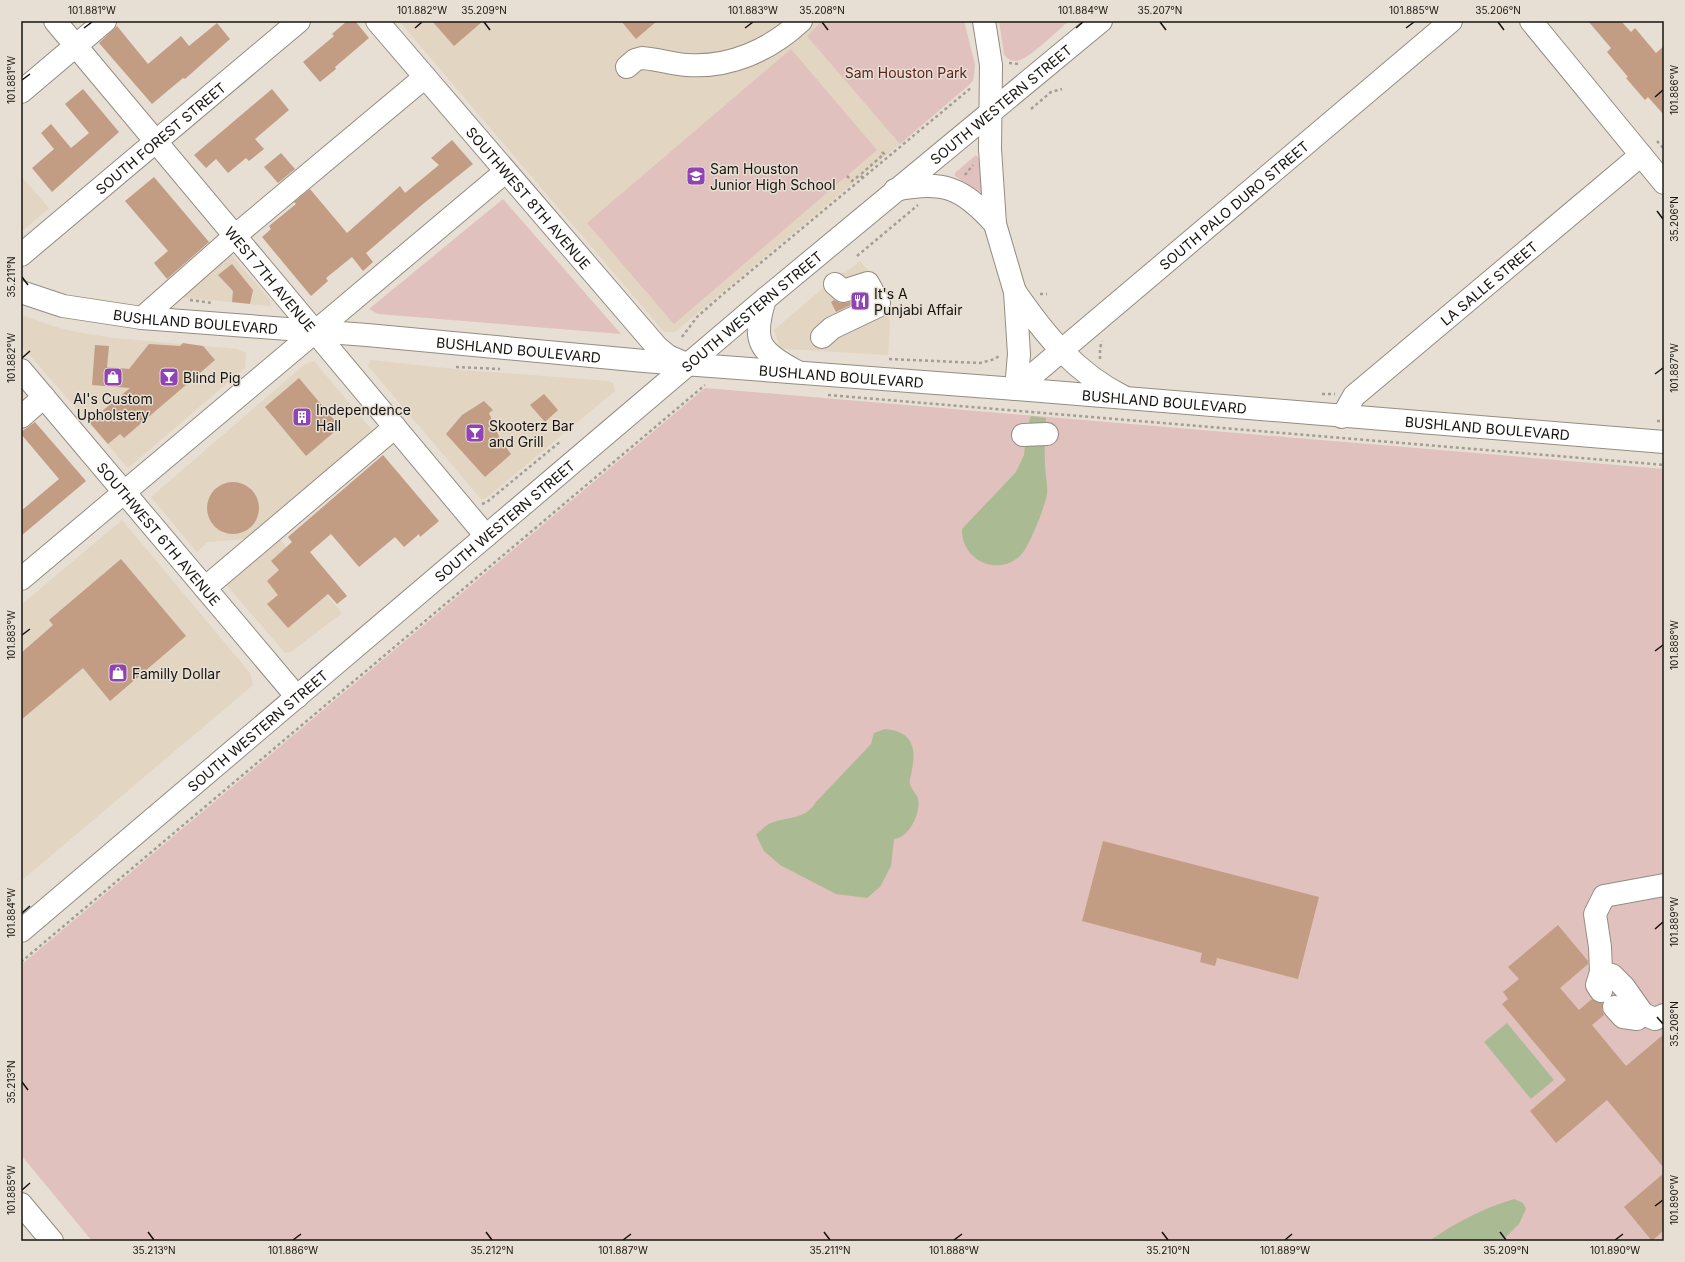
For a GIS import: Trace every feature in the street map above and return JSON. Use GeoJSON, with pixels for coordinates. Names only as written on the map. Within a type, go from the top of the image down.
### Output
{"type":"FeatureCollection","features":[{"type":"Feature","properties":{"kind":"street","name":"WEST 7TH AVENUE"},"geometry":{"type":"LineString","coordinates":[[56,21],[486,536]]}},
{"type":"Feature","properties":{"kind":"street"},"geometry":{"type":"LineString","coordinates":[[21,92],[105,21]]}},
{"type":"Feature","properties":{"kind":"street","name":"SOUTH FOREST STREET"},"geometry":{"type":"LineString","coordinates":[[21,255],[298,21]]}},
{"type":"Feature","properties":{"kind":"street","name":"SOUTHWEST 8TH AVENUE"},"geometry":{"type":"LineString","coordinates":[[377,21],[505,172],[657,347],[668,356],[689,365]]}},
{"type":"Feature","properties":{"kind":"street"},"geometry":{"type":"LineString","coordinates":[[627,67],[635,60],[642,58],[700,65],[732,60],[764,48],[801,21]]}},
{"type":"Feature","properties":{"kind":"street"},"geometry":{"type":"LineString","coordinates":[[984,21],[990,57],[991,168],[995,224],[1015,292],[1019,354],[1016,389]]}},
{"type":"Feature","properties":{"kind":"street","name":"SOUTH WESTERN STREET"},"geometry":{"type":"LineString","coordinates":[[21,931],[895,190],[1101,21]]}},
{"type":"Feature","properties":{"kind":"street","name":"SOUTH PALO DURO STREET"},"geometry":{"type":"LineString","coordinates":[[1016,389],[1451,21]]}},
{"type":"Feature","properties":{"kind":"street"},"geometry":{"type":"LineString","coordinates":[[1530,21],[1664,183]]}},
{"type":"Feature","properties":{"kind":"street"},"geometry":{"type":"LineString","coordinates":[[142,318],[236,235],[425,78]]}},
{"type":"Feature","properties":{"kind":"street","name":"LA SALLE STREET"},"geometry":{"type":"LineString","coordinates":[[1342,417],[1354,396],[1641,155]]}},
{"type":"Feature","properties":{"kind":"street"},"geometry":{"type":"LineString","coordinates":[[21,579],[505,172]]}},
{"type":"Feature","properties":{"kind":"street"},"geometry":{"type":"LineString","coordinates":[[895,190],[921,185],[946,187],[964,196],[975,204],[995,224]]}},
{"type":"Feature","properties":{"kind":"street"},"geometry":{"type":"LineString","coordinates":[[822,337],[832,328],[878,306],[879,302],[868,283],[843,291],[835,284]]}},
{"type":"Feature","properties":{"kind":"street","name":"BUSHLAND BOULEVARD"},"geometry":{"type":"LineString","coordinates":[[21,292],[63,306],[142,318],[689,365],[1016,389],[1128,400],[1664,442]]}},
{"type":"Feature","properties":{"kind":"street"},"geometry":{"type":"LineString","coordinates":[[1015,292],[1036,322],[1060,351],[1088,376],[1128,400]]}},
{"type":"Feature","properties":{"kind":"street"},"geometry":{"type":"LineString","coordinates":[[765,300],[758,322],[761,344],[778,361],[799,372]]}},
{"type":"Feature","properties":{"kind":"street","name":"SOUTHWEST 6TH AVENUE"},"geometry":{"type":"LineString","coordinates":[[21,370],[125,491],[297,698]]}},
{"type":"Feature","properties":{"kind":"street"},"geometry":{"type":"LineString","coordinates":[[21,417],[44,397]]}},
{"type":"Feature","properties":{"kind":"street"},"geometry":{"type":"LineString","coordinates":[[205,588],[395,427]]}},
{"type":"Feature","properties":{"kind":"street"},"geometry":{"type":"LineString","coordinates":[[1023,435],[1047,434]]}},
{"type":"Feature","properties":{"kind":"street"},"geometry":{"type":"LineString","coordinates":[[1654,1014],[1637,1019],[1623,1017],[1605,990],[1595,914],[1604,896],[1664,885]]}},
{"type":"Feature","properties":{"kind":"street"},"geometry":{"type":"LineString","coordinates":[[1605,990],[1612,975],[1654,1014]]}},
{"type":"Feature","properties":{"kind":"street"},"geometry":{"type":"LineString","coordinates":[[21,1204],[52,1241]]}},
{"type":"Feature","properties":{"kind":"path"},"geometry":{"type":"LineString","coordinates":[[1005,61],[1015,65],[1024,62]]}},
{"type":"Feature","properties":{"kind":"path"},"geometry":{"type":"LineString","coordinates":[[682,337],[696,317],[722,294],[861,176],[975,84]]}},
{"type":"Feature","properties":{"kind":"path"},"geometry":{"type":"LineString","coordinates":[[1030,104],[1031,109],[1051,92],[1062,89]]}},
{"type":"Feature","properties":{"kind":"path"},"geometry":{"type":"LineString","coordinates":[[1657,141],[1664,149]]}},
{"type":"Feature","properties":{"kind":"path"},"geometry":{"type":"LineString","coordinates":[[847,176],[852,181],[861,176],[884,154],[880,150]]}},
{"type":"Feature","properties":{"kind":"path"},"geometry":{"type":"LineString","coordinates":[[963,177],[976,162]]}},
{"type":"Feature","properties":{"kind":"path"},"geometry":{"type":"LineString","coordinates":[[857,256],[921,202]]}},
{"type":"Feature","properties":{"kind":"path"},"geometry":{"type":"LineString","coordinates":[[889,359],[980,363],[995,359],[1003,352]]}},
{"type":"Feature","properties":{"kind":"path"},"geometry":{"type":"LineString","coordinates":[[456,367],[500,369]]}},
{"type":"Feature","properties":{"kind":"path"},"geometry":{"type":"LineString","coordinates":[[21,962],[704,385],[712,385]]}},
{"type":"Feature","properties":{"kind":"path"},"geometry":{"type":"LineString","coordinates":[[824,395],[1664,465]]}},
{"type":"Feature","properties":{"kind":"path"},"geometry":{"type":"LineString","coordinates":[[487,502],[561,441]]}},
{"type":"Feature","properties":{"kind":"shaded area","name":"Sam Houston Junior High School"},"geometry":{"type":"Polygon","coordinates":[[[399,21],[964,21],[975,65],[975,73],[970,85],[675,332],[664,332],[399,21]]]}},
{"type":"Feature","properties":{"kind":"shaded area"},"geometry":{"type":"Polygon","coordinates":[[[21,176],[49,208],[21,232],[21,176]]]}},
{"type":"Feature","properties":{"kind":"shaded area"},"geometry":{"type":"Polygon","coordinates":[[[229,252],[270,300],[271,306],[176,297],[229,252]]]}},
{"type":"Feature","properties":{"kind":"shaded area"},"geometry":{"type":"Polygon","coordinates":[[[860,261],[878,281],[888,306],[890,324],[888,355],[786,349],[780,347],[774,330],[842,272],[845,273],[860,261]]]}},
{"type":"Feature","properties":{"kind":"shaded area"},"geometry":{"type":"Polygon","coordinates":[[[21,315],[59,328],[82,333],[114,338],[237,349],[246,353],[245,368],[128,468],[21,345],[21,315]]]}},
{"type":"Feature","properties":{"kind":"shaded area"},"geometry":{"type":"Polygon","coordinates":[[[371,360],[464,370],[608,381],[613,383],[615,391],[485,499],[481,499],[368,366],[371,360]]]}},
{"type":"Feature","properties":{"kind":"shaded area"},"geometry":{"type":"Polygon","coordinates":[[[314,361],[376,435],[256,538],[208,542],[197,552],[151,497],[305,364],[314,361]]]}},
{"type":"Feature","properties":{"kind":"shaded area"},"geometry":{"type":"Polygon","coordinates":[[[1031,416],[1046,418],[1045,468],[1047,494],[1044,507],[1027,546],[1016,559],[1006,564],[995,565],[985,563],[968,551],[964,541],[962,529],[1016,472],[1024,455],[1027,428],[1031,416]]]}},
{"type":"Feature","properties":{"kind":"shaded area"},"geometry":{"type":"Polygon","coordinates":[[[122,520],[250,673],[253,685],[21,881],[21,605],[122,520]]]}},
{"type":"Feature","properties":{"kind":"shaded area"},"geometry":{"type":"Polygon","coordinates":[[[278,537],[342,613],[291,652],[285,653],[225,583],[278,537]]]}},
{"type":"Feature","properties":{"kind":"shaded area"},"geometry":{"type":"Polygon","coordinates":[[[885,729],[894,730],[906,736],[912,746],[913,760],[910,782],[911,788],[918,798],[918,810],[916,817],[905,834],[900,838],[894,839],[891,866],[880,887],[867,898],[836,894],[780,865],[764,851],[756,835],[771,823],[802,815],[812,808],[871,744],[874,733],[885,729]]]}},
{"type":"Feature","properties":{"kind":"shaded area"},"geometry":{"type":"Polygon","coordinates":[[[1507,1023],[1554,1080],[1531,1099],[1484,1042],[1507,1023]]]}},
{"type":"Feature","properties":{"kind":"shaded area"},"geometry":{"type":"Polygon","coordinates":[[[1514,1199],[1523,1203],[1526,1209],[1519,1224],[1502,1241],[1429,1241],[1470,1217],[1491,1207],[1514,1199]]]}},
{"type":"Feature","properties":{"kind":"green space","name":"Sam Houston Park"},"geometry":{"type":"Polygon","coordinates":[[[822,21],[964,21],[975,65],[973,81],[900,144],[807,36],[822,21]]]}},
{"type":"Feature","properties":{"kind":"green space","name":"Sam Houston Park"},"geometry":{"type":"Polygon","coordinates":[[[999,21],[1069,21],[1025,58],[1015,61],[1009,59],[1004,54],[999,21]]]}},
{"type":"Feature","properties":{"kind":"green space"},"geometry":{"type":"Polygon","coordinates":[[[791,49],[877,150],[674,324],[587,223],[791,49]]]}},
{"type":"Feature","properties":{"kind":"green space"},"geometry":{"type":"Polygon","coordinates":[[[976,155],[980,160],[982,193],[955,176],[955,173],[976,155]]]}},
{"type":"Feature","properties":{"kind":"green space"},"geometry":{"type":"Polygon","coordinates":[[[503,199],[621,334],[378,314],[369,309],[503,199]]]}},
{"type":"Feature","properties":{"kind":"green space"},"geometry":{"type":"Polygon","coordinates":[[[705,388],[1664,469],[1664,1241],[92,1241],[21,1155],[21,965],[705,388]]]}},
{"type":"Feature","properties":{"kind":"building"},"geometry":{"type":"Polygon","coordinates":[[[347,21],[355,21],[369,38],[320,82],[303,62],[334,36],[332,34],[347,21]]]}},
{"type":"Feature","properties":{"kind":"building"},"geometry":{"type":"Polygon","coordinates":[[[432,21],[483,21],[454,46],[432,21]]]}},
{"type":"Feature","properties":{"kind":"building"},"geometry":{"type":"Polygon","coordinates":[[[621,21],[657,21],[636,39],[621,21]]]}},
{"type":"Feature","properties":{"kind":"building"},"geometry":{"type":"Polygon","coordinates":[[[1588,21],[1621,21],[1631,32],[1635,28],[1656,53],[1664,46],[1664,115],[1648,97],[1645,100],[1626,78],[1628,77],[1607,52],[1611,48],[1588,21]]]}},
{"type":"Feature","properties":{"kind":"building"},"geometry":{"type":"Polygon","coordinates":[[[217,23],[230,39],[185,79],[183,78],[152,104],[99,43],[117,26],[148,64],[181,36],[189,46],[217,23]]]}},
{"type":"Feature","properties":{"kind":"building"},"geometry":{"type":"Polygon","coordinates":[[[83,89],[119,132],[52,192],[32,168],[54,149],[41,133],[51,124],[71,148],[89,133],[65,104],[83,89]]]}},
{"type":"Feature","properties":{"kind":"building"},"geometry":{"type":"Polygon","coordinates":[[[272,89],[289,110],[255,139],[264,149],[249,161],[246,158],[228,173],[216,159],[206,168],[194,155],[272,89]]]}},
{"type":"Feature","properties":{"kind":"building"},"geometry":{"type":"Polygon","coordinates":[[[452,140],[473,164],[423,204],[366,253],[373,262],[363,271],[352,257],[326,278],[328,281],[311,296],[262,237],[271,229],[269,226],[296,204],[294,202],[310,189],[347,233],[400,186],[405,193],[439,165],[431,158],[452,140]]]}},
{"type":"Feature","properties":{"kind":"building"},"geometry":{"type":"Polygon","coordinates":[[[281,153],[295,169],[278,183],[264,167],[281,153]]]}},
{"type":"Feature","properties":{"kind":"building"},"geometry":{"type":"Polygon","coordinates":[[[154,177],[209,242],[167,279],[154,263],[168,251],[125,201],[154,177]]]}},
{"type":"Feature","properties":{"kind":"building"},"geometry":{"type":"Polygon","coordinates":[[[232,264],[253,290],[250,304],[232,302],[233,291],[218,275],[232,264]]]}},
{"type":"Feature","properties":{"kind":"building"},"geometry":{"type":"Polygon","coordinates":[[[862,298],[863,299],[836,312],[831,302],[834,300],[840,303],[846,303],[862,298]]]}},
{"type":"Feature","properties":{"kind":"building"},"geometry":{"type":"Polygon","coordinates":[[[183,343],[203,346],[215,360],[124,438],[120,434],[108,444],[89,422],[130,388],[92,385],[95,345],[109,346],[107,367],[129,369],[149,344],[180,346],[183,343]]]}},
{"type":"Feature","properties":{"kind":"building","name":"Independence Hall"},"geometry":{"type":"Polygon","coordinates":[[[299,378],[340,427],[306,456],[265,407],[299,378]]]}},
{"type":"Feature","properties":{"kind":"building"},"geometry":{"type":"Polygon","coordinates":[[[544,394],[558,410],[545,422],[530,405],[544,394]]]}},
{"type":"Feature","properties":{"kind":"building"},"geometry":{"type":"Polygon","coordinates":[[[484,401],[493,410],[489,413],[500,439],[511,454],[485,477],[446,434],[462,415],[484,401]]]}},
{"type":"Feature","properties":{"kind":"building"},"geometry":{"type":"Polygon","coordinates":[[[35,422],[86,481],[21,536],[21,511],[59,479],[21,434],[21,432],[35,422]]]}},
{"type":"Feature","properties":{"kind":"building"},"geometry":{"type":"Polygon","coordinates":[[[383,455],[439,521],[420,537],[419,534],[404,547],[395,537],[359,567],[331,534],[310,552],[347,596],[337,604],[328,594],[288,628],[267,604],[278,595],[267,581],[279,570],[271,561],[292,542],[288,537],[383,455]]]}},
{"type":"Feature","properties":{"kind":"building"},"geometry":{"type":"Polygon","coordinates":[[[228,482],[238,482],[252,489],[259,503],[259,513],[252,527],[238,534],[228,534],[218,530],[211,523],[207,513],[207,503],[211,493],[218,486],[228,482]]]}},
{"type":"Feature","properties":{"kind":"building"},"geometry":{"type":"Polygon","coordinates":[[[121,559],[186,636],[110,701],[83,668],[21,720],[21,653],[53,625],[49,620],[121,559]]]}},
{"type":"Feature","properties":{"kind":"building"},"geometry":{"type":"Polygon","coordinates":[[[1103,841],[1319,897],[1298,979],[1217,958],[1215,966],[1200,962],[1202,953],[1082,921],[1103,841]]]}},
{"type":"Feature","properties":{"kind":"building"},"geometry":{"type":"Polygon","coordinates":[[[1558,925],[1588,961],[1588,964],[1560,988],[1579,1010],[1592,999],[1596,1002],[1602,1003],[1604,1015],[1592,1025],[1626,1066],[1664,1034],[1664,1168],[1607,1100],[1556,1143],[1530,1111],[1566,1080],[1502,1004],[1508,999],[1503,992],[1519,979],[1508,967],[1558,925]]]}},
{"type":"Feature","properties":{"kind":"building"},"geometry":{"type":"Polygon","coordinates":[[[1664,1173],[1664,1230],[1652,1241],[1624,1207],[1664,1173]]]}},
{"type":"Feature","properties":{"kind":"place","name":"Sam Houston Junior High School"},"geometry":{"type":"Point","coordinates":[696,176]}},
{"type":"Feature","properties":{"kind":"place","name":"It's A Punjabi Affair"},"geometry":{"type":"Point","coordinates":[860,301]}},
{"type":"Feature","properties":{"kind":"place","name":"Al's Custom Upholstery"},"geometry":{"type":"Point","coordinates":[113,377]}},
{"type":"Feature","properties":{"kind":"place","name":"Blind Pig"},"geometry":{"type":"Point","coordinates":[169,377]}},
{"type":"Feature","properties":{"kind":"place","name":"Independence Hall"},"geometry":{"type":"Point","coordinates":[302,417]}},
{"type":"Feature","properties":{"kind":"place","name":"Skooterz Bar and Grill"},"geometry":{"type":"Point","coordinates":[475,433]}},
{"type":"Feature","properties":{"kind":"place","name":"Familly Dollar"},"geometry":{"type":"Point","coordinates":[118,673]}}]}
